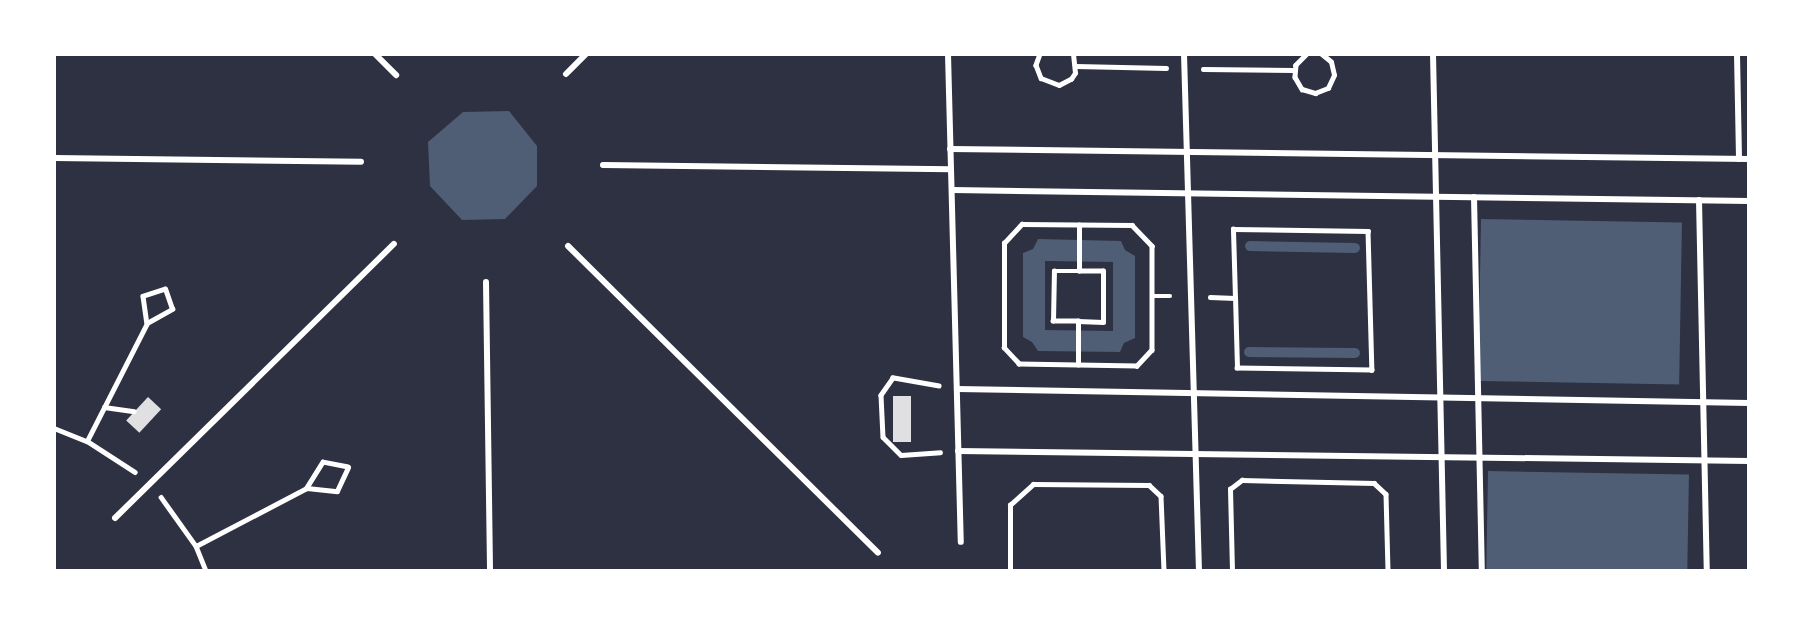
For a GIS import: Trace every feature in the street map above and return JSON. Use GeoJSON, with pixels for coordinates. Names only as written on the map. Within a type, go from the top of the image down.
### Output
{"type":"FeatureCollection","features":[{"type":"Feature","properties":{"kind":"street"},"geometry":{"type":"LineString","coordinates":[[375,54],[396,75]]}},
{"type":"Feature","properties":{"kind":"street"},"geometry":{"type":"LineString","coordinates":[[566,74],[586,54]]}},
{"type":"Feature","properties":{"kind":"street"},"geometry":{"type":"LineString","coordinates":[[948,54],[961,542]]}},
{"type":"Feature","properties":{"kind":"street"},"geometry":{"type":"LineString","coordinates":[[1184,54],[1199,571]]}},
{"type":"Feature","properties":{"kind":"street"},"geometry":{"type":"LineString","coordinates":[[1433,54],[1444,571]]}},
{"type":"Feature","properties":{"kind":"street"},"geometry":{"type":"LineString","coordinates":[[1737,54],[1739,159]]}},
{"type":"Feature","properties":{"kind":"street"},"geometry":{"type":"LineString","coordinates":[[950,149],[1749,159]]}},
{"type":"Feature","properties":{"kind":"street"},"geometry":{"type":"LineString","coordinates":[[54,158],[361,162]]}},
{"type":"Feature","properties":{"kind":"street"},"geometry":{"type":"LineString","coordinates":[[603,165],[951,169]]}},
{"type":"Feature","properties":{"kind":"street"},"geometry":{"type":"LineString","coordinates":[[951,190],[1749,201]]}},
{"type":"Feature","properties":{"kind":"street"},"geometry":{"type":"LineString","coordinates":[[1474,197],[1482,571]]}},
{"type":"Feature","properties":{"kind":"street"},"geometry":{"type":"LineString","coordinates":[[1699,200],[1707,571]]}},
{"type":"Feature","properties":{"kind":"street"},"geometry":{"type":"LineString","coordinates":[[115,518],[394,244]]}},
{"type":"Feature","properties":{"kind":"street"},"geometry":{"type":"LineString","coordinates":[[568,246],[878,553]]}},
{"type":"Feature","properties":{"kind":"street"},"geometry":{"type":"LineString","coordinates":[[486,282],[490,571]]}},
{"type":"Feature","properties":{"kind":"street"},"geometry":{"type":"LineString","coordinates":[[957,389],[1749,403]]}},
{"type":"Feature","properties":{"kind":"street"},"geometry":{"type":"LineString","coordinates":[[958,451],[1749,461]]}},
{"type":"Feature","properties":{"kind":"path"},"geometry":{"type":"LineString","coordinates":[[1040,54],[1036,65],[1041,78],[1059,85],[1071,79],[1075,73],[1073,54]]}},
{"type":"Feature","properties":{"kind":"path"},"geometry":{"type":"LineString","coordinates":[[1307,54],[1291,70],[1302,89],[1315,93],[1328,88],[1334,75],[1334,68],[1321,54]]}},
{"type":"Feature","properties":{"kind":"path"},"geometry":{"type":"LineString","coordinates":[[1022,224],[1079,225],[1132,225],[1152,246],[1152,350],[1137,366],[1019,364],[1004,348],[1004,243],[1022,224]]}},
{"type":"Feature","properties":{"kind":"path"},"geometry":{"type":"LineString","coordinates":[[1079,225],[1079,271]]}},
{"type":"Feature","properties":{"kind":"path"},"geometry":{"type":"LineString","coordinates":[[1233,229],[1368,231],[1372,370],[1237,368],[1235,298],[1233,229]]}},
{"type":"Feature","properties":{"kind":"path"},"geometry":{"type":"LineString","coordinates":[[1054,271],[1103,271],[1103,322],[1078,321],[1053,321],[1054,271]]}},
{"type":"Feature","properties":{"kind":"path"},"geometry":{"type":"LineString","coordinates":[[87,441],[147,323],[144,296],[165,289],[172,309],[147,323]]}},
{"type":"Feature","properties":{"kind":"path"},"geometry":{"type":"LineString","coordinates":[[1153,296],[1235,298]]}},
{"type":"Feature","properties":{"kind":"path"},"geometry":{"type":"LineString","coordinates":[[1078,321],[1078,365]]}},
{"type":"Feature","properties":{"kind":"path"},"geometry":{"type":"LineString","coordinates":[[957,389],[893,378],[881,395],[883,437],[901,455],[958,451]]}},
{"type":"Feature","properties":{"kind":"path"},"geometry":{"type":"LineString","coordinates":[[104,407],[134,411]]}},
{"type":"Feature","properties":{"kind":"path"},"geometry":{"type":"LineString","coordinates":[[196,546],[307,488],[323,462],[348,467],[337,491],[307,488]]}},
{"type":"Feature","properties":{"kind":"path"},"geometry":{"type":"LineString","coordinates":[[1232,571],[1230,489],[1242,480],[1374,483],[1386,494],[1388,571]]}},
{"type":"Feature","properties":{"kind":"path"},"geometry":{"type":"LineString","coordinates":[[1010,571],[1010,505],[1033,484],[1149,485],[1161,496],[1164,571]]}},
{"type":"Feature","properties":{"kind":"water"},"geometry":{"type":"Polygon","coordinates":[[[509,111],[537,146],[537,186],[505,219],[462,220],[430,186],[428,142],[463,112],[509,111]]]}},
{"type":"Feature","properties":{"kind":"water"},"geometry":{"type":"Polygon","coordinates":[[[1481,219],[1682,223],[1679,384],[1478,381],[1481,219]]]}},
{"type":"Feature","properties":{"kind":"water"},"geometry":{"type":"Polygon","coordinates":[[[1038,239],[1121,241],[1125,250],[1135,256],[1135,338],[1124,343],[1120,352],[1038,351],[1032,342],[1023,337],[1023,253],[1033,249],[1038,239]],[[1045,261],[1045,330],[1113,331],[1113,262],[1045,261]]]}},
{"type":"Feature","properties":{"kind":"water"},"geometry":{"type":"Polygon","coordinates":[[[1488,471],[1689,475],[1687,571],[1486,571],[1488,471]]]}},
{"type":"Feature","properties":{"kind":"building"},"geometry":{"type":"Polygon","coordinates":[[[893,396],[911,396],[911,442],[893,442],[893,396]]]}},
{"type":"Feature","properties":{"kind":"building"},"geometry":{"type":"Polygon","coordinates":[[[148,397],[161,409],[139,433],[126,420],[148,397]]]}},
{"type":"Feature","properties":{"kind":"waterway"},"geometry":{"type":"LineString","coordinates":[[1250,246],[1355,248]]}},
{"type":"Feature","properties":{"kind":"waterway"},"geometry":{"type":"LineString","coordinates":[[1249,352],[1355,353]]}}]}
